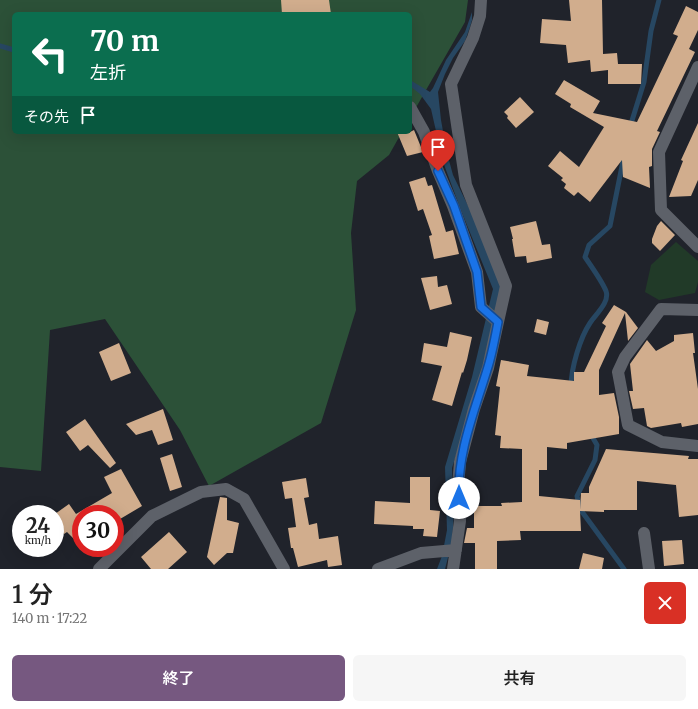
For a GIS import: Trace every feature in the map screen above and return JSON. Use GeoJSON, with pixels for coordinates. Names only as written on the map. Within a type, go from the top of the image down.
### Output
{"type":"FeatureCollection","features":[{"type":"Feature","properties":{"kind":"street"},"geometry":{"type":"LineString","coordinates":[[453,569],[460,521],[458,487],[460,462],[488,368],[506,286],[466,185],[451,84],[474,38],[480,16],[481,0]]}},
{"type":"Feature","properties":{"kind":"street"},"geometry":{"type":"LineString","coordinates":[[698,67],[659,152],[661,210],[698,247]]}},
{"type":"Feature","properties":{"kind":"street"},"geometry":{"type":"LineString","coordinates":[[412,111],[424,132],[438,171],[454,206],[477,272],[481,307],[498,322]]}},
{"type":"Feature","properties":{"kind":"street"},"geometry":{"type":"LineString","coordinates":[[698,310],[661,308],[625,357],[618,372],[628,426],[662,442],[698,446]]}},
{"type":"Feature","properties":{"kind":"street"},"geometry":{"type":"LineString","coordinates":[[99,569],[152,516],[201,492],[226,489],[244,499],[284,569]]}},
{"type":"Feature","properties":{"kind":"street"},"geometry":{"type":"LineString","coordinates":[[644,533],[649,569]]}},
{"type":"Feature","properties":{"kind":"street"},"geometry":{"type":"LineString","coordinates":[[378,569],[421,553],[456,550]]}},
{"type":"Feature","properties":{"kind":"green space"},"geometry":{"type":"Polygon","coordinates":[[[0,0],[468,0],[465,22],[412,115],[412,12],[12,12],[12,134],[401,134],[389,155],[357,181],[351,233],[356,310],[321,423],[209,486],[180,430],[105,319],[50,330],[41,471],[0,467],[0,0]]]}},
{"type":"Feature","properties":{"kind":"green space"},"geometry":{"type":"Polygon","coordinates":[[[676,242],[698,261],[698,282],[695,293],[659,300],[645,292],[651,265],[676,242]]]}},
{"type":"Feature","properties":{"kind":"water"},"geometry":{"type":"Polygon","coordinates":[[[472,12],[472,20],[465,41],[453,58],[438,92],[441,120],[453,175],[476,222],[501,287],[480,378],[452,468],[454,512],[452,542],[445,569],[437,569],[442,556],[447,530],[445,467],[472,377],[493,289],[443,162],[431,109],[420,94],[412,88],[412,81],[430,92],[446,60],[465,32],[472,12]]]}},
{"type":"Feature","properties":{"kind":"building"},"geometry":{"type":"Polygon","coordinates":[[[281,0],[329,0],[331,12],[282,12],[281,0]]]}},
{"type":"Feature","properties":{"kind":"building"},"geometry":{"type":"Polygon","coordinates":[[[569,0],[602,0],[603,54],[617,53],[618,64],[642,64],[641,84],[608,84],[608,70],[591,72],[590,60],[568,63],[566,45],[540,43],[542,19],[571,21],[569,0]]]}},
{"type":"Feature","properties":{"kind":"building"},"geometry":{"type":"Polygon","coordinates":[[[686,6],[698,12],[698,30],[689,49],[695,52],[657,131],[660,132],[652,149],[652,166],[649,167],[650,188],[623,177],[622,160],[590,202],[578,192],[574,196],[564,188],[566,184],[561,180],[563,178],[548,166],[560,151],[579,167],[604,127],[570,107],[571,104],[555,94],[564,80],[600,101],[593,113],[637,122],[678,36],[673,34],[686,6]]]}},
{"type":"Feature","properties":{"kind":"building"},"geometry":{"type":"Polygon","coordinates":[[[520,97],[534,112],[516,128],[504,112],[520,97]]]}},
{"type":"Feature","properties":{"kind":"building"},"geometry":{"type":"Polygon","coordinates":[[[698,123],[698,180],[691,196],[669,197],[683,161],[681,160],[698,123]]]}},
{"type":"Feature","properties":{"kind":"building"},"geometry":{"type":"Polygon","coordinates":[[[414,130],[423,152],[407,156],[398,134],[412,134],[412,131],[414,130]]]}},
{"type":"Feature","properties":{"kind":"building"},"geometry":{"type":"Polygon","coordinates":[[[425,177],[428,186],[432,185],[446,232],[453,230],[459,254],[434,259],[429,236],[432,235],[423,209],[418,211],[409,182],[425,177]]]}},
{"type":"Feature","properties":{"kind":"building"},"geometry":{"type":"Polygon","coordinates":[[[536,221],[542,245],[550,244],[552,258],[527,263],[526,256],[515,257],[510,227],[536,221]]]}},
{"type":"Feature","properties":{"kind":"building"},"geometry":{"type":"Polygon","coordinates":[[[661,221],[675,235],[660,251],[652,243],[652,239],[657,226],[661,221]]]}},
{"type":"Feature","properties":{"kind":"building"},"geometry":{"type":"Polygon","coordinates":[[[437,276],[438,287],[447,285],[452,304],[430,310],[421,278],[437,276]]]}},
{"type":"Feature","properties":{"kind":"building"},"geometry":{"type":"Polygon","coordinates":[[[614,305],[626,312],[638,328],[628,341],[625,313],[599,370],[599,395],[614,393],[619,417],[619,434],[567,443],[567,449],[547,447],[547,470],[539,470],[539,496],[580,500],[580,510],[581,493],[589,493],[589,487],[606,449],[689,456],[688,459],[698,459],[698,515],[679,517],[676,485],[637,481],[637,510],[604,510],[604,512],[580,511],[581,531],[520,531],[521,540],[497,541],[497,569],[475,569],[475,543],[464,543],[467,528],[474,528],[474,506],[502,506],[501,503],[522,502],[522,449],[500,448],[501,436],[495,435],[500,387],[496,386],[501,360],[529,365],[527,376],[574,381],[574,372],[584,372],[606,326],[602,323],[614,305]]]}},
{"type":"Feature","properties":{"kind":"building"},"geometry":{"type":"Polygon","coordinates":[[[537,319],[549,322],[546,335],[534,332],[537,319]]]}},
{"type":"Feature","properties":{"kind":"building"},"geometry":{"type":"Polygon","coordinates":[[[450,332],[472,337],[467,360],[452,406],[432,400],[442,366],[421,362],[424,343],[447,347],[450,332]]]}},
{"type":"Feature","properties":{"kind":"building"},"geometry":{"type":"Polygon","coordinates":[[[693,333],[695,353],[693,353],[698,389],[698,424],[682,427],[681,423],[651,428],[647,426],[644,408],[633,409],[629,391],[633,391],[630,364],[647,340],[656,351],[674,341],[674,335],[693,333]]]}},
{"type":"Feature","properties":{"kind":"building"},"geometry":{"type":"Polygon","coordinates":[[[119,343],[131,373],[111,381],[99,352],[119,343]]]}},
{"type":"Feature","properties":{"kind":"building"},"geometry":{"type":"Polygon","coordinates":[[[163,409],[173,440],[158,445],[152,430],[136,435],[126,424],[163,409]]]}},
{"type":"Feature","properties":{"kind":"building"},"geometry":{"type":"Polygon","coordinates":[[[85,419],[116,463],[110,468],[88,445],[80,451],[66,432],[85,419]]]}},
{"type":"Feature","properties":{"kind":"building"},"geometry":{"type":"Polygon","coordinates":[[[172,454],[182,487],[170,491],[160,458],[172,454]]]}},
{"type":"Feature","properties":{"kind":"building"},"geometry":{"type":"Polygon","coordinates":[[[121,469],[142,506],[124,517],[124,505],[91,505],[112,493],[104,477],[121,469]]]}},
{"type":"Feature","properties":{"kind":"building"},"geometry":{"type":"Polygon","coordinates":[[[410,477],[430,477],[430,510],[440,511],[437,537],[423,536],[424,529],[413,529],[413,526],[374,524],[375,501],[410,503],[410,477]]]}},
{"type":"Feature","properties":{"kind":"building"},"geometry":{"type":"Polygon","coordinates":[[[306,478],[309,497],[304,498],[309,525],[317,523],[319,539],[338,536],[342,565],[328,567],[327,560],[298,567],[293,548],[291,548],[288,528],[296,527],[292,498],[285,499],[282,482],[306,478]]]}},
{"type":"Feature","properties":{"kind":"building"},"geometry":{"type":"Polygon","coordinates":[[[220,497],[227,498],[227,520],[239,523],[233,553],[227,553],[214,565],[207,557],[220,497]]]}},
{"type":"Feature","properties":{"kind":"building"},"geometry":{"type":"Polygon","coordinates":[[[69,504],[72,508],[72,537],[67,532],[64,534],[64,508],[69,504]]]}},
{"type":"Feature","properties":{"kind":"building"},"geometry":{"type":"Polygon","coordinates":[[[169,532],[187,552],[168,569],[151,569],[141,557],[169,532]]]}},
{"type":"Feature","properties":{"kind":"building"},"geometry":{"type":"Polygon","coordinates":[[[682,540],[684,564],[664,566],[662,541],[682,540]]]}},
{"type":"Feature","properties":{"kind":"building"},"geometry":{"type":"Polygon","coordinates":[[[583,553],[604,558],[602,569],[579,569],[583,553]]]}},
{"type":"Feature","properties":{"kind":"waterway"},"geometry":{"type":"LineString","coordinates":[[630,127],[644,82],[651,31],[659,0]]}},
{"type":"Feature","properties":{"kind":"waterway"},"geometry":{"type":"LineString","coordinates":[[0,46],[12,49]]}},
{"type":"Feature","properties":{"kind":"waterway"},"geometry":{"type":"LineString","coordinates":[[571,387],[574,362],[586,329],[602,308],[607,295],[602,283],[585,257],[589,245],[610,226],[624,156]]}},
{"type":"Feature","properties":{"kind":"waterway"},"geometry":{"type":"LineString","coordinates":[[590,433],[597,445],[595,460],[577,496],[580,509],[624,569]]}},
{"type":"Feature","properties":{"kind":"route"},"geometry":{"type":"LineString","coordinates":[[438,171],[454,206],[477,272],[481,307],[498,322],[488,368],[471,419],[460,462],[458,487],[459,498]]}}]}
